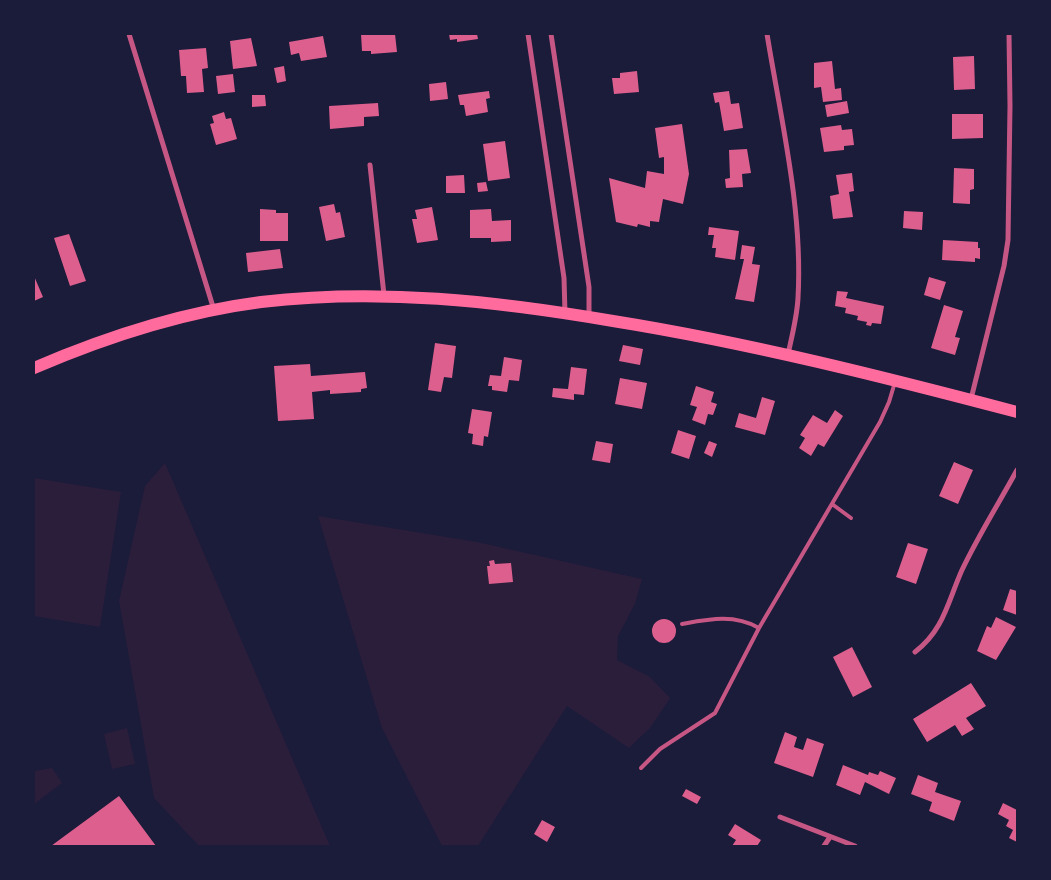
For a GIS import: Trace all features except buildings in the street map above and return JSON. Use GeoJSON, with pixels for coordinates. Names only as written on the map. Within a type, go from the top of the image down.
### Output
{"type":"FeatureCollection","features":[{"type":"Feature","properties":{"kind":"main road"},"geometry":{"type":"LineString","coordinates":[[34,368],[121,335],[214,310],[298,298],[384,295],[460,300],[589,316],[788,354],[1017,412]]}},
{"type":"Feature","properties":{"kind":"street"},"geometry":{"type":"LineString","coordinates":[[129,34],[214,310]]}},
{"type":"Feature","properties":{"kind":"street"},"geometry":{"type":"LineString","coordinates":[[528,34],[564,278],[565,313]]}},
{"type":"Feature","properties":{"kind":"street"},"geometry":{"type":"LineString","coordinates":[[551,34],[589,287],[589,316]]}},
{"type":"Feature","properties":{"kind":"street"},"geometry":{"type":"LineString","coordinates":[[767,34],[790,176],[795,220],[798,300],[788,354]]}},
{"type":"Feature","properties":{"kind":"street"},"geometry":{"type":"LineString","coordinates":[[971,400],[1004,266],[1008,240],[1010,116],[1008,34]]}},
{"type":"Feature","properties":{"kind":"street"},"geometry":{"type":"LineString","coordinates":[[370,165],[384,295]]}},
{"type":"Feature","properties":{"kind":"street"},"geometry":{"type":"LineString","coordinates":[[915,652],[933,636],[941,624],[962,570],[1017,470]]}},
{"type":"Feature","properties":{"kind":"street"},"geometry":{"type":"LineString","coordinates":[[780,817],[856,846]]}},
{"type":"Feature","properties":{"kind":"street"},"geometry":{"type":"LineString","coordinates":[[824,846],[830,837]]}},
{"type":"Feature","properties":{"kind":"lane"},"geometry":{"type":"LineString","coordinates":[[641,768],[660,749],[715,713],[759,628],[885,411],[896,380]]}},
{"type":"Feature","properties":{"kind":"lane"},"geometry":{"type":"LineString","coordinates":[[832,504],[851,518]]}},
{"type":"Feature","properties":{"kind":"lane"},"geometry":{"type":"LineString","coordinates":[[682,624],[730,618],[745,621],[759,628]]}},
{"type":"Feature","properties":{"kind":"shaded area"},"geometry":{"type":"Polygon","coordinates":[[[165,463],[330,846],[199,846],[154,798],[119,601],[145,486],[165,463]]]}},
{"type":"Feature","properties":{"kind":"shaded area"},"geometry":{"type":"Polygon","coordinates":[[[34,478],[121,492],[100,627],[34,616],[34,478]]]}},
{"type":"Feature","properties":{"kind":"shaded area"},"geometry":{"type":"Polygon","coordinates":[[[318,516],[477,542],[642,579],[635,604],[618,636],[617,660],[650,677],[670,698],[650,728],[629,748],[567,706],[478,846],[442,846],[382,728],[318,516]]]}},
{"type":"Feature","properties":{"kind":"shaded area"},"geometry":{"type":"Polygon","coordinates":[[[127,728],[135,764],[112,769],[104,734],[127,728]]]}},
{"type":"Feature","properties":{"kind":"shaded area"},"geometry":{"type":"Polygon","coordinates":[[[52,768],[62,783],[34,804],[34,771],[52,768]]]}}]}
